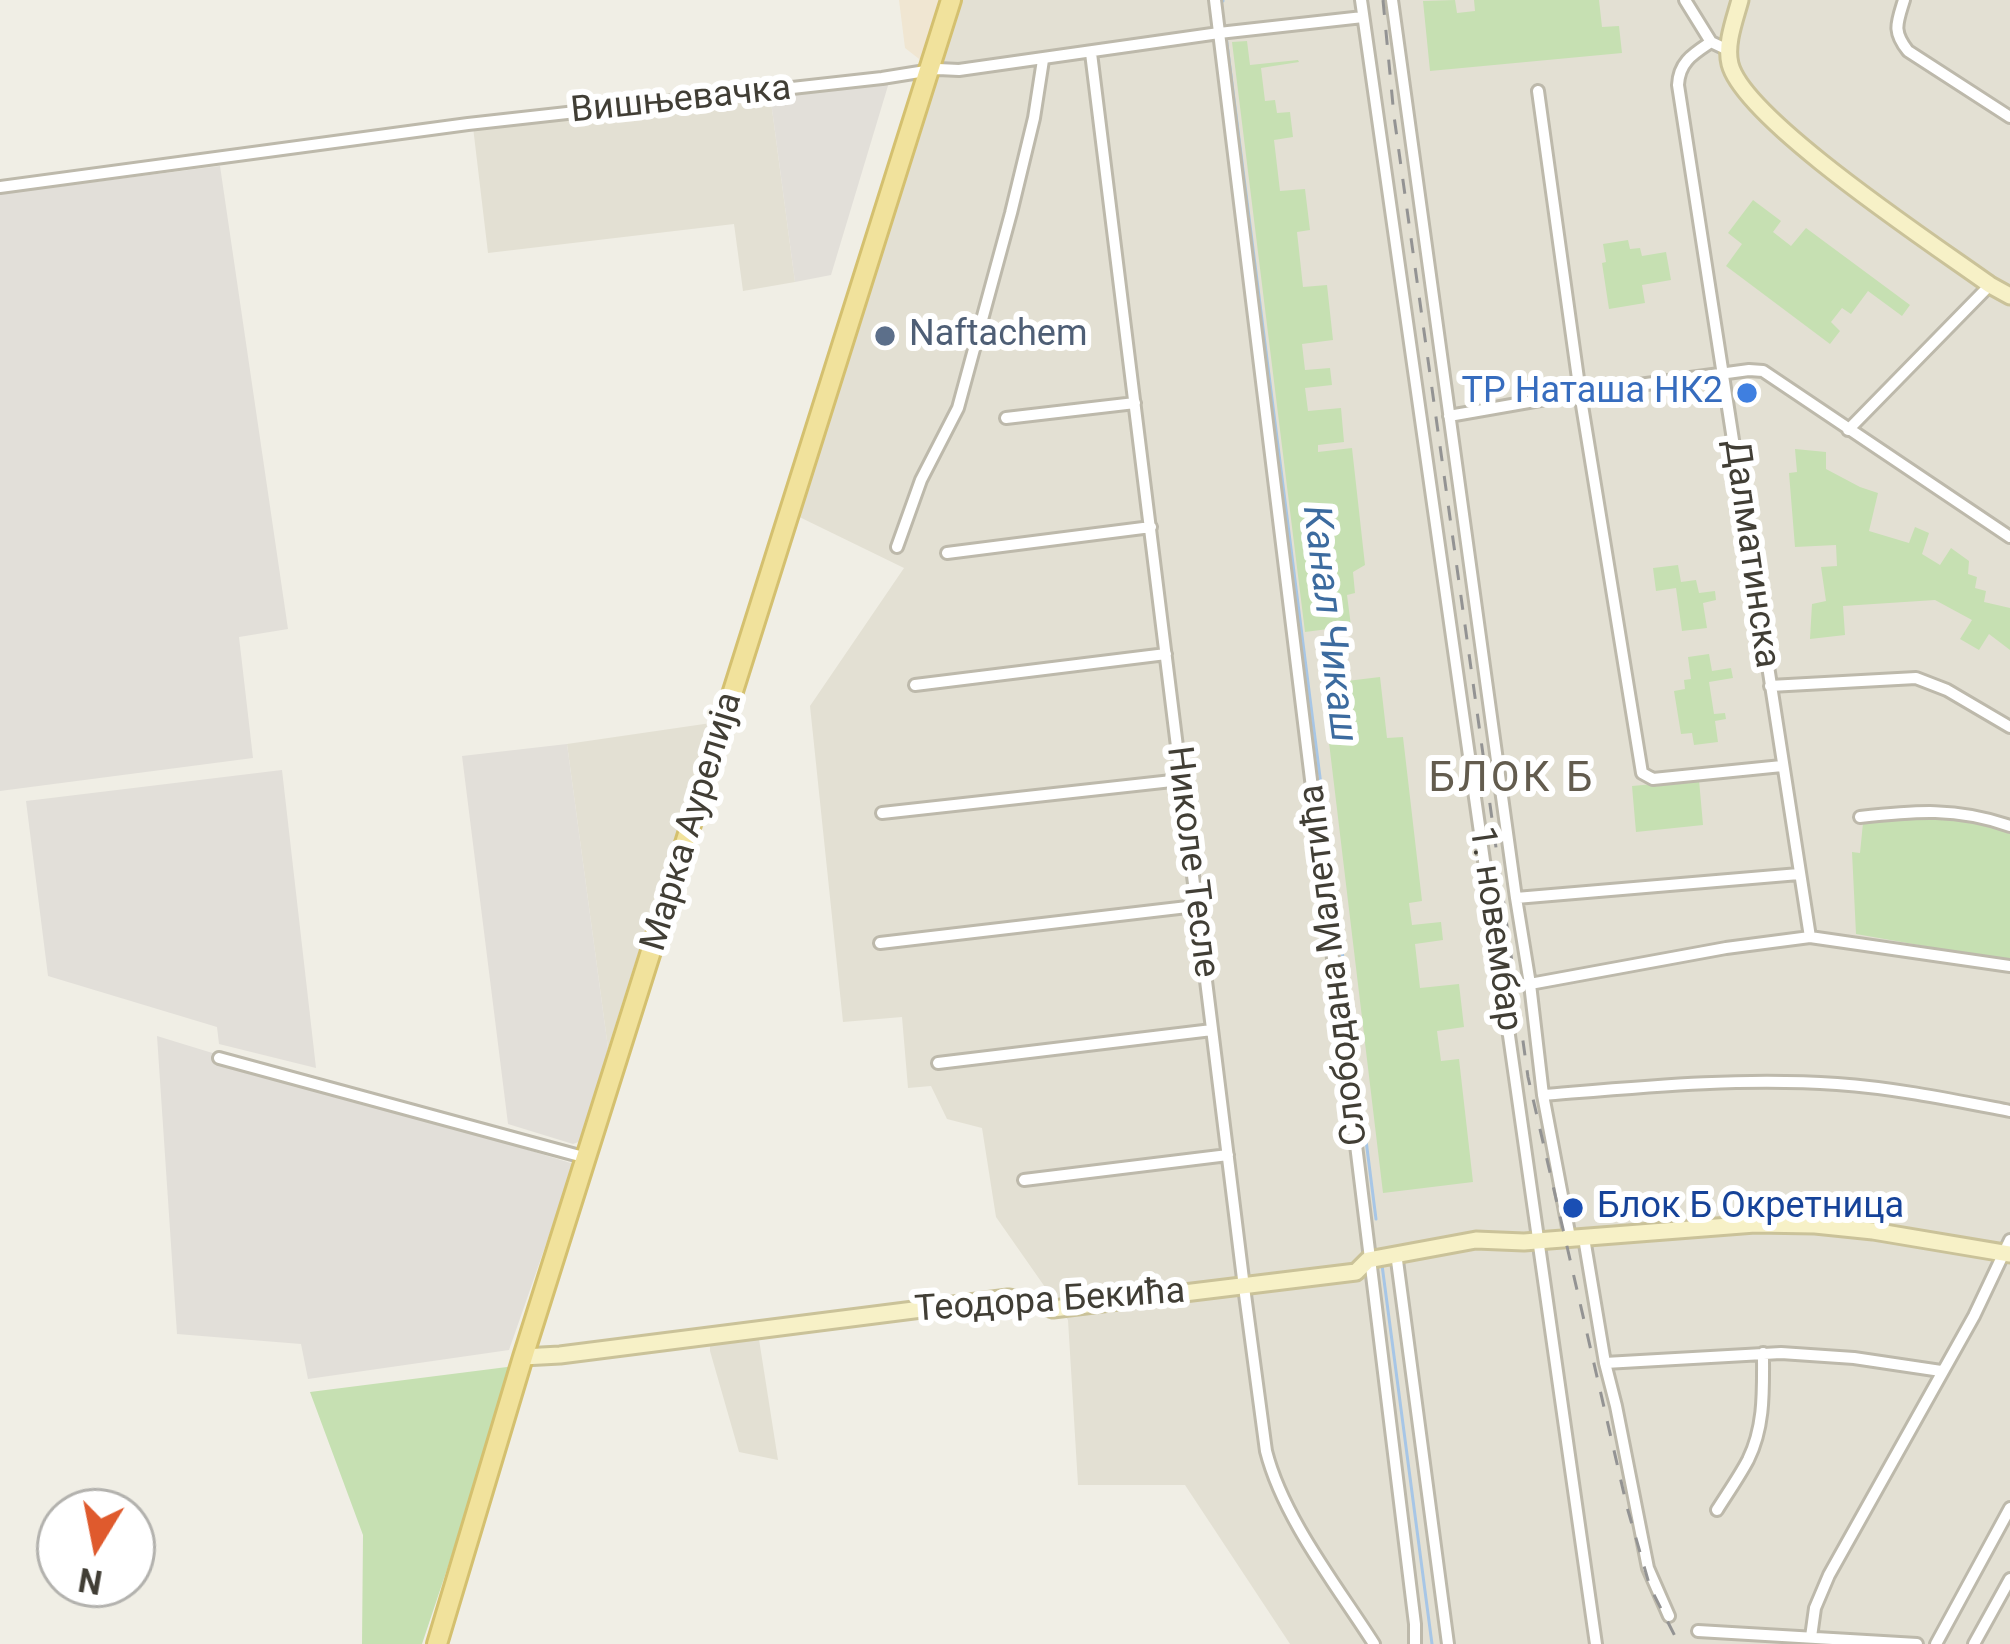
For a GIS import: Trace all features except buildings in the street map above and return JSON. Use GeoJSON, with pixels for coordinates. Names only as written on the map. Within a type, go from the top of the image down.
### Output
{"type":"FeatureCollection","features":[{"type":"Feature","properties":{"kind":"main road","name":"Марка Аурелија"},"geometry":{"type":"LineString","coordinates":[[437,1644],[951,0]]}},
{"type":"Feature","properties":{"kind":"street","name":"Слободана Малетића"},"geometry":{"type":"LineString","coordinates":[[1215,0],[1415,1644]]}},
{"type":"Feature","properties":{"kind":"street","name":"1. новембар"},"geometry":{"type":"LineString","coordinates":[[1361,0],[1596,1644]]}},
{"type":"Feature","properties":{"kind":"street","name":"1. новембар"},"geometry":{"type":"LineString","coordinates":[[1392,0],[1543,1095],[1648,1568],[1669,1616]]}},
{"type":"Feature","properties":{"kind":"street"},"geometry":{"type":"LineString","coordinates":[[1685,0],[1711,42],[1728,50]]}},
{"type":"Feature","properties":{"kind":"street"},"geometry":{"type":"LineString","coordinates":[[1740,0],[1728,50],[1732,70],[1757,107],[1845,179],[2010,296]]}},
{"type":"Feature","properties":{"kind":"street"},"geometry":{"type":"LineString","coordinates":[[1904,0],[1898,38],[1908,51],[2010,117]]}},
{"type":"Feature","properties":{"kind":"street","name":"Вишњевачка"},"geometry":{"type":"LineString","coordinates":[[0,187],[468,124],[959,70],[1363,17]]}},
{"type":"Feature","properties":{"kind":"street","name":"Далматинска"},"geometry":{"type":"LineString","coordinates":[[1711,42],[1685,61],[1678,85],[1810,937]]}},
{"type":"Feature","properties":{"kind":"street","name":"Николе Тесле"},"geometry":{"type":"LineString","coordinates":[[1090,52],[1266,1451],[1273,1477],[1303,1532],[1374,1644]]}},
{"type":"Feature","properties":{"kind":"street"},"geometry":{"type":"LineString","coordinates":[[897,548],[921,480],[958,408],[1011,213],[1043,59]]}},
{"type":"Feature","properties":{"kind":"street"},"geometry":{"type":"LineString","coordinates":[[1538,91],[1580,393],[1642,773],[1653,779],[1782,766]]}},
{"type":"Feature","properties":{"kind":"street"},"geometry":{"type":"LineString","coordinates":[[1848,430],[1990,285]]}},
{"type":"Feature","properties":{"kind":"street"},"geometry":{"type":"LineString","coordinates":[[1449,416],[1580,393],[1763,371],[2010,537]]}},
{"type":"Feature","properties":{"kind":"street"},"geometry":{"type":"LineString","coordinates":[[1006,418],[1135,404]]}},
{"type":"Feature","properties":{"kind":"street"},"geometry":{"type":"LineString","coordinates":[[947,553],[1151,527]]}},
{"type":"Feature","properties":{"kind":"street"},"geometry":{"type":"LineString","coordinates":[[915,685],[1166,655]]}},
{"type":"Feature","properties":{"kind":"street"},"geometry":{"type":"LineString","coordinates":[[1770,686],[1916,678],[1948,689],[2010,727]]}},
{"type":"Feature","properties":{"kind":"street"},"geometry":{"type":"LineString","coordinates":[[882,813],[1181,780]]}},
{"type":"Feature","properties":{"kind":"street"},"geometry":{"type":"LineString","coordinates":[[1860,818],[1940,810],[2010,826]]}},
{"type":"Feature","properties":{"kind":"street"},"geometry":{"type":"LineString","coordinates":[[1516,898],[1799,874]]}},
{"type":"Feature","properties":{"kind":"street"},"geometry":{"type":"LineString","coordinates":[[880,943],[1196,906]]}},
{"type":"Feature","properties":{"kind":"street"},"geometry":{"type":"LineString","coordinates":[[1530,984],[1810,937],[2010,966]]}},
{"type":"Feature","properties":{"kind":"street"},"geometry":{"type":"LineString","coordinates":[[938,1063],[1212,1030]]}},
{"type":"Feature","properties":{"kind":"street"},"geometry":{"type":"LineString","coordinates":[[219,1058],[587,1158]]}},
{"type":"Feature","properties":{"kind":"street"},"geometry":{"type":"LineString","coordinates":[[1543,1095],[1686,1084],[1809,1083],[1908,1093],[2010,1111]]}},
{"type":"Feature","properties":{"kind":"street"},"geometry":{"type":"LineString","coordinates":[[1024,1180],[1228,1154]]}},
{"type":"Feature","properties":{"kind":"street","name":"Теодора Бекића"},"geometry":{"type":"LineString","coordinates":[[523,1357],[1008,1298],[1053,1309],[1244,1287],[1357,1272],[1371,1259],[1476,1240],[1540,1241],[1714,1225],[1815,1225],[2009,1249]]}},
{"type":"Feature","properties":{"kind":"street"},"geometry":{"type":"LineString","coordinates":[[1811,1637],[1815,1608],[1829,1575],[2009,1249]]}},
{"type":"Feature","properties":{"kind":"street"},"geometry":{"type":"LineString","coordinates":[[1394,1254],[1448,1644]]}},
{"type":"Feature","properties":{"kind":"street"},"geometry":{"type":"LineString","coordinates":[[1605,1363],[1763,1353],[1854,1358],[1941,1372]]}},
{"type":"Feature","properties":{"kind":"street"},"geometry":{"type":"LineString","coordinates":[[1717,1510],[1750,1457],[1758,1431],[1763,1353]]}},
{"type":"Feature","properties":{"kind":"street"},"geometry":{"type":"LineString","coordinates":[[1936,1644],[2010,1508]]}},
{"type":"Feature","properties":{"kind":"street"},"geometry":{"type":"LineString","coordinates":[[1974,1644],[2010,1579]]}},
{"type":"Feature","properties":{"kind":"street"},"geometry":{"type":"LineString","coordinates":[[1698,1631],[1917,1644]]}},
{"type":"Feature","properties":{"kind":"shaded area"},"geometry":{"type":"Polygon","coordinates":[[[899,0],[942,0],[923,62],[905,48],[899,0]]]}},
{"type":"Feature","properties":{"kind":"shaded area"},"geometry":{"type":"Polygon","coordinates":[[[960,0],[2010,0],[2010,1644],[1290,1644],[1185,1485],[1078,1485],[1068,1320],[996,1217],[982,1128],[947,1119],[931,1086],[908,1088],[902,1017],[843,1022],[810,706],[904,568],[785,510],[925,72],[960,0]]]}},
{"type":"Feature","properties":{"kind":"shaded area"},"geometry":{"type":"Polygon","coordinates":[[[890,79],[831,275],[795,282],[770,94],[890,79]]]}},
{"type":"Feature","properties":{"kind":"shaded area"},"geometry":{"type":"Polygon","coordinates":[[[770,94],[795,282],[743,291],[734,224],[488,253],[473,127],[770,94]]]}},
{"type":"Feature","properties":{"kind":"shaded area"},"geometry":{"type":"Polygon","coordinates":[[[220,166],[288,629],[239,637],[253,758],[0,791],[0,194],[220,166]]]}},
{"type":"Feature","properties":{"kind":"shaded area"},"geometry":{"type":"Polygon","coordinates":[[[711,723],[608,1048],[567,744],[711,723]]]}},
{"type":"Feature","properties":{"kind":"shaded area"},"geometry":{"type":"Polygon","coordinates":[[[567,744],[608,1048],[584,1140],[573,1144],[508,1124],[462,756],[567,744]]]}},
{"type":"Feature","properties":{"kind":"shaded area"},"geometry":{"type":"Polygon","coordinates":[[[282,770],[316,1068],[219,1044],[217,1027],[48,976],[26,801],[282,770]]]}},
{"type":"Feature","properties":{"kind":"shaded area"},"geometry":{"type":"Polygon","coordinates":[[[157,1036],[574,1164],[509,1350],[308,1379],[301,1344],[177,1334],[157,1036]]]}},
{"type":"Feature","properties":{"kind":"shaded area"},"geometry":{"type":"Polygon","coordinates":[[[758,1333],[778,1460],[739,1452],[710,1351],[710,1340],[758,1333]]]}},
{"type":"Feature","properties":{"kind":"green space"},"geometry":{"type":"Polygon","coordinates":[[[1455,0],[1457,13],[1475,11],[1474,0],[1599,0],[1602,27],[1619,26],[1622,53],[1430,71],[1423,1],[1455,0]]]}},
{"type":"Feature","properties":{"kind":"green space"},"geometry":{"type":"Polygon","coordinates":[[[1247,41],[1250,65],[1299,62],[1261,68],[1265,101],[1275,100],[1277,113],[1290,112],[1293,137],[1274,140],[1280,191],[1305,189],[1310,230],[1297,232],[1303,287],[1327,285],[1333,340],[1302,344],[1305,370],[1330,368],[1332,385],[1305,388],[1308,411],[1341,408],[1344,442],[1318,445],[1318,452],[1352,448],[1365,565],[1353,572],[1355,593],[1347,595],[1351,626],[1305,632],[1232,42],[1247,41]]]}},
{"type":"Feature","properties":{"kind":"green space"},"geometry":{"type":"Polygon","coordinates":[[[1753,200],[1781,221],[1773,232],[1791,246],[1806,228],[1910,305],[1902,316],[1868,291],[1851,314],[1842,308],[1831,322],[1840,331],[1830,344],[1726,266],[1742,244],[1728,233],[1753,200]]]}},
{"type":"Feature","properties":{"kind":"green space"},"geometry":{"type":"Polygon","coordinates":[[[1628,240],[1630,249],[1640,248],[1642,256],[1666,252],[1671,280],[1642,285],[1645,303],[1609,309],[1603,244],[1628,240]]]}},
{"type":"Feature","properties":{"kind":"green space"},"geometry":{"type":"Polygon","coordinates":[[[1795,449],[1826,452],[1826,469],[1878,493],[1869,531],[1909,543],[1915,527],[1929,533],[1922,554],[1940,565],[1951,548],[1969,561],[1968,574],[1977,577],[1975,588],[1986,591],[1984,602],[2010,608],[2010,650],[1989,634],[1979,650],[1960,639],[1972,620],[1935,600],[1843,606],[1845,635],[1810,639],[1812,604],[1826,601],[1821,567],[1837,566],[1836,545],[1795,547],[1789,473],[1797,472],[1795,449]]]}},
{"type":"Feature","properties":{"kind":"green space"},"geometry":{"type":"Polygon","coordinates":[[[1678,565],[1681,582],[1696,580],[1699,593],[1715,591],[1716,600],[1703,603],[1707,628],[1682,631],[1676,588],[1656,591],[1653,568],[1678,565]]]}},
{"type":"Feature","properties":{"kind":"green space"},"geometry":{"type":"Polygon","coordinates":[[[1709,654],[1712,671],[1731,668],[1733,678],[1709,682],[1714,714],[1725,713],[1726,719],[1715,721],[1718,742],[1694,745],[1692,733],[1681,734],[1674,691],[1685,689],[1684,680],[1691,679],[1688,657],[1709,654]]]}},
{"type":"Feature","properties":{"kind":"green space"},"geometry":{"type":"Polygon","coordinates":[[[1380,677],[1387,738],[1403,737],[1422,901],[1409,903],[1412,925],[1441,922],[1443,940],[1415,944],[1420,988],[1459,984],[1464,1027],[1437,1031],[1441,1061],[1459,1059],[1473,1182],[1383,1193],[1322,684],[1380,677]]]}},
{"type":"Feature","properties":{"kind":"green space"},"geometry":{"type":"Polygon","coordinates":[[[1699,780],[1703,825],[1636,832],[1632,786],[1699,780]]]}},
{"type":"Feature","properties":{"kind":"green space"},"geometry":{"type":"Polygon","coordinates":[[[1960,817],[2010,830],[2010,961],[1856,934],[1852,852],[1860,853],[1863,823],[1960,817]]]}},
{"type":"Feature","properties":{"kind":"green space"},"geometry":{"type":"Polygon","coordinates":[[[515,1366],[422,1644],[362,1644],[363,1535],[310,1392],[515,1366]]]}},
{"type":"Feature","properties":{"kind":"waterway","name":"Канал Чикаш"},"geometry":{"type":"LineString","coordinates":[[1226,36],[1376,1219]]}},
{"type":"Feature","properties":{"kind":"waterway","name":"Канал Чикаш"},"geometry":{"type":"LineString","coordinates":[[1382,1265],[1432,1644]]}},
{"type":"Feature","properties":{"kind":"railway"},"geometry":{"type":"LineString","coordinates":[[1383,0],[1394,116],[1528,1077],[1627,1507],[1650,1587],[1679,1644]]}},
{"type":"Feature","properties":{"kind":"place","name":"Naftachem"},"geometry":{"type":"Point","coordinates":[885,336]}},
{"type":"Feature","properties":{"kind":"place","name":"ТР Наташа НК2"},"geometry":{"type":"Point","coordinates":[1747,393]}},
{"type":"Feature","properties":{"kind":"place","name":"Блок Б Окретница"},"geometry":{"type":"Point","coordinates":[1573,1208]}},
{"type":"Feature","properties":{"kind":"district","name":"БЛОК Б"},"geometry":{"type":"Point","coordinates":[1512,780]}}]}
